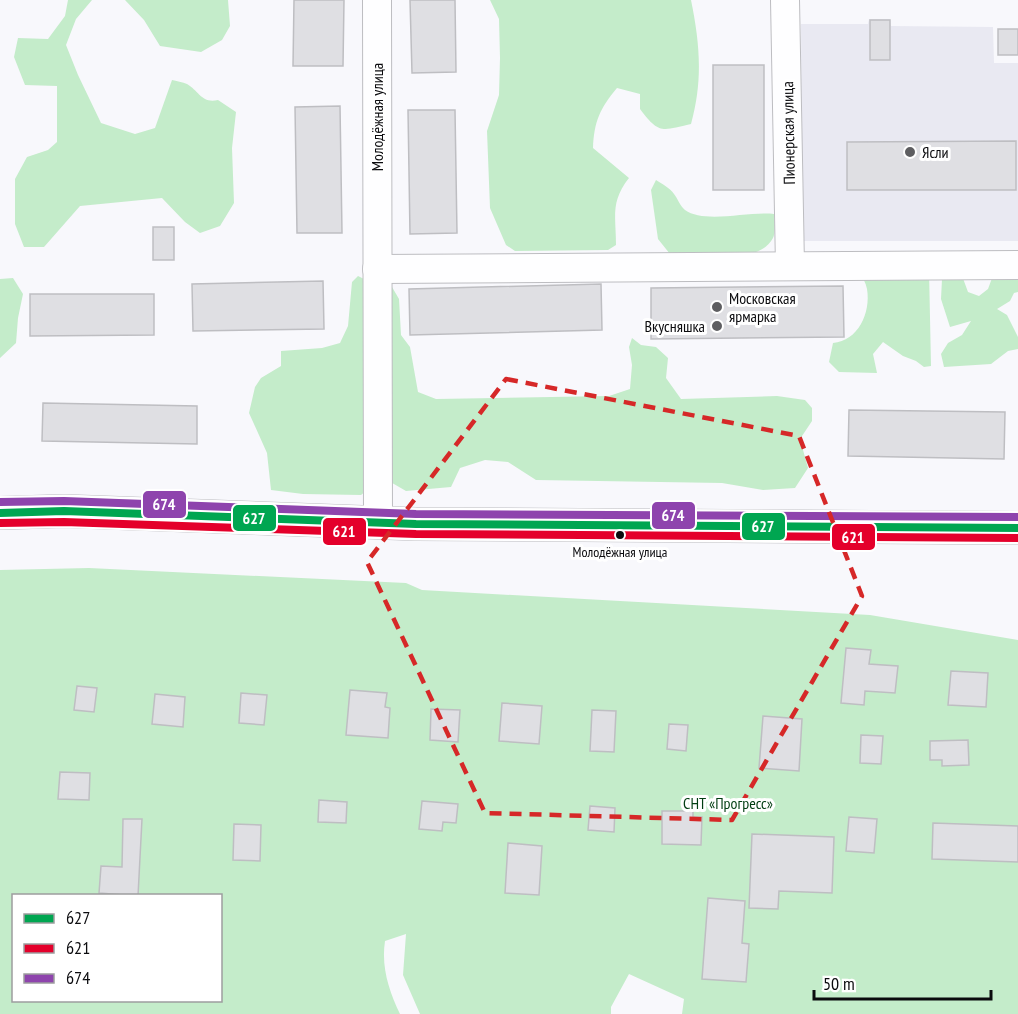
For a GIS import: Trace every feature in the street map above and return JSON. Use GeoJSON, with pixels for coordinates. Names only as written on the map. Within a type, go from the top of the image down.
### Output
{"type":"FeatureCollection","features":[{"type":"Feature","properties":{"kind":"main road"},"geometry":{"type":"LineString","coordinates":[[0,513],[64,511],[428,524],[1018,528]]}},
{"type":"Feature","properties":{"kind":"street","name":"Молодёжная улица"},"geometry":{"type":"LineString","coordinates":[[377,0],[378,522]]}},
{"type":"Feature","properties":{"kind":"street","name":"Пионерская улица"},"geometry":{"type":"LineString","coordinates":[[785,0],[790,266]]}},
{"type":"Feature","properties":{"kind":"street"},"geometry":{"type":"LineString","coordinates":[[377,269],[1018,265]]}},
{"type":"Feature","properties":{"kind":"highlighted area"},"geometry":{"type":"Polygon","coordinates":[[[506,379],[799,436],[862,596],[732,820],[485,813],[367,562],[506,379]]]}},
{"type":"Feature","properties":{"kind":"shaded area","name":"Ясли"},"geometry":{"type":"Polygon","coordinates":[[[869,19],[890,19],[891,26],[993,27],[994,63],[1018,63],[1018,241],[802,241],[801,24],[868,24],[869,19]]]}},
{"type":"Feature","properties":{"kind":"green space"},"geometry":{"type":"Polygon","coordinates":[[[68,0],[92,0],[76,19],[66,45],[101,123],[135,134],[155,128],[172,80],[187,84],[204,99],[218,100],[236,112],[232,148],[234,203],[220,226],[200,233],[185,222],[162,198],[80,206],[44,247],[24,247],[15,224],[15,179],[27,157],[48,150],[57,142],[57,86],[25,85],[14,57],[18,38],[48,39],[65,16],[68,0]]]}},
{"type":"Feature","properties":{"kind":"green space"},"geometry":{"type":"Polygon","coordinates":[[[125,0],[228,0],[230,26],[222,40],[201,52],[160,46],[144,20],[125,0]]]}},
{"type":"Feature","properties":{"kind":"green space"},"geometry":{"type":"Polygon","coordinates":[[[490,0],[691,0],[699,77],[691,124],[667,129],[657,127],[640,109],[640,94],[617,88],[602,109],[597,123],[593,148],[629,178],[619,195],[615,210],[616,245],[608,250],[515,251],[506,245],[490,208],[487,131],[499,95],[500,58],[499,19],[490,0]]]}},
{"type":"Feature","properties":{"kind":"green space"},"geometry":{"type":"Polygon","coordinates":[[[656,180],[672,192],[685,210],[693,214],[715,217],[774,214],[773,238],[766,247],[741,256],[710,257],[670,254],[658,239],[651,190],[656,180]]]}},
{"type":"Feature","properties":{"kind":"green space"},"geometry":{"type":"Polygon","coordinates":[[[929,269],[931,366],[924,367],[883,342],[873,354],[877,373],[839,372],[829,362],[833,343],[842,341],[856,331],[865,316],[867,307],[867,289],[860,271],[929,269]]]}},
{"type":"Feature","properties":{"kind":"green space"},"geometry":{"type":"Polygon","coordinates":[[[995,270],[1018,271],[1018,292],[1014,293],[1010,301],[997,309],[1007,315],[1018,337],[1018,349],[1008,351],[991,364],[944,367],[941,354],[948,343],[962,335],[971,321],[950,327],[941,299],[942,279],[961,273],[968,292],[979,296],[988,289],[995,270]]]}},
{"type":"Feature","properties":{"kind":"green space"},"geometry":{"type":"Polygon","coordinates":[[[358,276],[366,280],[366,491],[361,495],[303,494],[271,490],[267,453],[249,413],[255,387],[261,378],[281,366],[281,351],[322,348],[340,343],[348,326],[352,282],[358,276]]]}},
{"type":"Feature","properties":{"kind":"green space"},"geometry":{"type":"Polygon","coordinates":[[[13,278],[23,294],[16,343],[0,358],[0,279],[13,278]]]}},
{"type":"Feature","properties":{"kind":"green space"},"geometry":{"type":"Polygon","coordinates":[[[392,287],[399,299],[401,335],[410,347],[418,392],[436,399],[609,396],[630,389],[632,365],[629,347],[632,338],[641,345],[656,347],[668,358],[666,378],[681,399],[777,396],[805,400],[812,408],[812,421],[800,439],[808,468],[795,488],[763,490],[722,483],[536,480],[508,462],[485,460],[460,468],[451,487],[406,491],[387,480],[386,298],[392,287]]]}},
{"type":"Feature","properties":{"kind":"green space","name":"СНТ «Прогресс»"},"geometry":{"type":"Polygon","coordinates":[[[89,568],[406,583],[422,590],[870,615],[1018,640],[1018,1014],[682,1014],[684,999],[629,974],[611,1007],[611,1014],[420,1014],[403,975],[406,934],[385,941],[384,951],[387,979],[400,1014],[0,1014],[0,570],[89,568]]]}},
{"type":"Feature","properties":{"kind":"building"},"geometry":{"type":"Polygon","coordinates":[[[294,0],[344,0],[343,66],[293,66],[294,0]]]}},
{"type":"Feature","properties":{"kind":"building"},"geometry":{"type":"Polygon","coordinates":[[[410,0],[455,0],[456,72],[412,73],[410,0]]]}},
{"type":"Feature","properties":{"kind":"building"},"geometry":{"type":"Polygon","coordinates":[[[870,20],[890,20],[890,60],[870,60],[870,20]]]}},
{"type":"Feature","properties":{"kind":"building"},"geometry":{"type":"Polygon","coordinates":[[[998,29],[1018,29],[1018,55],[998,55],[998,29]]]}},
{"type":"Feature","properties":{"kind":"building"},"geometry":{"type":"Polygon","coordinates":[[[713,65],[764,65],[764,190],[713,190],[713,65]]]}},
{"type":"Feature","properties":{"kind":"building"},"geometry":{"type":"Polygon","coordinates":[[[340,106],[342,233],[297,233],[295,107],[340,106]]]}},
{"type":"Feature","properties":{"kind":"building"},"geometry":{"type":"Polygon","coordinates":[[[408,110],[455,110],[457,233],[410,234],[408,110]]]}},
{"type":"Feature","properties":{"kind":"building"},"geometry":{"type":"Polygon","coordinates":[[[1016,141],[1016,190],[847,190],[847,142],[1016,141]]]}},
{"type":"Feature","properties":{"kind":"building"},"geometry":{"type":"Polygon","coordinates":[[[153,227],[174,227],[174,260],[153,260],[153,227]]]}},
{"type":"Feature","properties":{"kind":"building"},"geometry":{"type":"Polygon","coordinates":[[[323,281],[324,329],[193,331],[192,284],[323,281]]]}},
{"type":"Feature","properties":{"kind":"building"},"geometry":{"type":"Polygon","coordinates":[[[601,284],[602,330],[410,335],[409,289],[601,284]]]}},
{"type":"Feature","properties":{"kind":"building"},"geometry":{"type":"Polygon","coordinates":[[[843,286],[844,337],[651,339],[651,288],[843,286]]]}},
{"type":"Feature","properties":{"kind":"building"},"geometry":{"type":"Polygon","coordinates":[[[30,294],[154,294],[154,335],[30,336],[30,294]]]}},
{"type":"Feature","properties":{"kind":"building"},"geometry":{"type":"Polygon","coordinates":[[[43,403],[197,406],[197,444],[42,441],[43,403]]]}},
{"type":"Feature","properties":{"kind":"building"},"geometry":{"type":"Polygon","coordinates":[[[849,410],[1005,412],[1004,459],[848,456],[849,410]]]}},
{"type":"Feature","properties":{"kind":"building"},"geometry":{"type":"Polygon","coordinates":[[[846,648],[871,650],[869,664],[898,666],[895,693],[865,691],[864,705],[841,703],[846,648]]]}},
{"type":"Feature","properties":{"kind":"building"},"geometry":{"type":"Polygon","coordinates":[[[951,671],[988,673],[986,707],[948,705],[951,671]]]}},
{"type":"Feature","properties":{"kind":"building"},"geometry":{"type":"Polygon","coordinates":[[[77,686],[97,688],[94,712],[74,710],[77,686]]]}},
{"type":"Feature","properties":{"kind":"building"},"geometry":{"type":"Polygon","coordinates":[[[350,690],[387,693],[385,707],[390,708],[388,738],[346,735],[350,690]]]}},
{"type":"Feature","properties":{"kind":"building"},"geometry":{"type":"Polygon","coordinates":[[[241,693],[267,695],[264,725],[239,723],[241,693]]]}},
{"type":"Feature","properties":{"kind":"building"},"geometry":{"type":"Polygon","coordinates":[[[155,694],[185,697],[183,727],[152,724],[155,694]]]}},
{"type":"Feature","properties":{"kind":"building"},"geometry":{"type":"Polygon","coordinates":[[[502,703],[542,706],[539,744],[499,741],[502,703]]]}},
{"type":"Feature","properties":{"kind":"building"},"geometry":{"type":"Polygon","coordinates":[[[431,709],[460,710],[458,742],[430,740],[431,709]]]}},
{"type":"Feature","properties":{"kind":"building"},"geometry":{"type":"Polygon","coordinates":[[[592,710],[616,711],[614,752],[590,751],[592,710]]]}},
{"type":"Feature","properties":{"kind":"building"},"geometry":{"type":"Polygon","coordinates":[[[763,716],[802,719],[799,771],[759,768],[763,716]]]}},
{"type":"Feature","properties":{"kind":"building"},"geometry":{"type":"Polygon","coordinates":[[[669,724],[688,725],[686,751],[667,749],[669,724]]]}},
{"type":"Feature","properties":{"kind":"building"},"geometry":{"type":"Polygon","coordinates":[[[861,735],[883,736],[881,764],[860,763],[861,735]]]}},
{"type":"Feature","properties":{"kind":"building"},"geometry":{"type":"Polygon","coordinates":[[[968,740],[969,765],[942,766],[942,760],[930,760],[930,741],[968,740]]]}},
{"type":"Feature","properties":{"kind":"building"},"geometry":{"type":"Polygon","coordinates":[[[60,772],[90,773],[89,800],[58,799],[60,772]]]}},
{"type":"Feature","properties":{"kind":"building"},"geometry":{"type":"Polygon","coordinates":[[[319,800],[347,802],[346,823],[318,822],[319,800]]]}},
{"type":"Feature","properties":{"kind":"building"},"geometry":{"type":"Polygon","coordinates":[[[422,801],[458,804],[456,823],[443,822],[442,831],[419,829],[422,801]]]}},
{"type":"Feature","properties":{"kind":"building"},"geometry":{"type":"Polygon","coordinates":[[[590,806],[615,808],[614,832],[588,830],[590,806]]]}},
{"type":"Feature","properties":{"kind":"building"},"geometry":{"type":"Polygon","coordinates":[[[662,811],[693,811],[693,817],[702,817],[701,845],[662,844],[662,811]]]}},
{"type":"Feature","properties":{"kind":"building"},"geometry":{"type":"Polygon","coordinates":[[[849,817],[877,819],[874,853],[846,851],[849,817]]]}},
{"type":"Feature","properties":{"kind":"building"},"geometry":{"type":"Polygon","coordinates":[[[123,819],[142,819],[138,894],[99,893],[101,866],[122,867],[123,819]]]}},
{"type":"Feature","properties":{"kind":"building"},"geometry":{"type":"Polygon","coordinates":[[[933,823],[1018,826],[1018,862],[932,859],[933,823]]]}},
{"type":"Feature","properties":{"kind":"building"},"geometry":{"type":"Polygon","coordinates":[[[234,824],[261,825],[260,861],[233,860],[234,824]]]}},
{"type":"Feature","properties":{"kind":"building"},"geometry":{"type":"Polygon","coordinates":[[[752,834],[834,837],[832,893],[779,891],[778,909],[749,908],[752,834]]]}},
{"type":"Feature","properties":{"kind":"building"},"geometry":{"type":"Polygon","coordinates":[[[508,843],[542,846],[539,895],[505,893],[508,843]]]}},
{"type":"Feature","properties":{"kind":"building"},"geometry":{"type":"Polygon","coordinates":[[[708,898],[745,901],[742,943],[749,944],[746,982],[702,979],[708,898]]]}},
{"type":"Feature","properties":{"kind":"transit line","name":"674"},"geometry":{"type":"LineString","coordinates":[[0,502],[64,501],[416,514],[1018,517]]}},
{"type":"Feature","properties":{"kind":"transit line","name":"627"},"geometry":{"type":"LineString","coordinates":[[0,513],[64,511],[416,524],[1018,528]]}},
{"type":"Feature","properties":{"kind":"transit line","name":"621"},"geometry":{"type":"LineString","coordinates":[[0,523],[64,522],[416,534],[1018,538]]}},
{"type":"Feature","properties":{"kind":"place","name":"Ясли"},"geometry":{"type":"Point","coordinates":[910,152]}},
{"type":"Feature","properties":{"kind":"place","name":"Московская ярмарка"},"geometry":{"type":"Point","coordinates":[717,307]}},
{"type":"Feature","properties":{"kind":"place","name":"Вкусняшка"},"geometry":{"type":"Point","coordinates":[717,326]}},
{"type":"Feature","properties":{"kind":"place","name":"Молодёжная улица"},"geometry":{"type":"Point","coordinates":[620,535]}}]}
